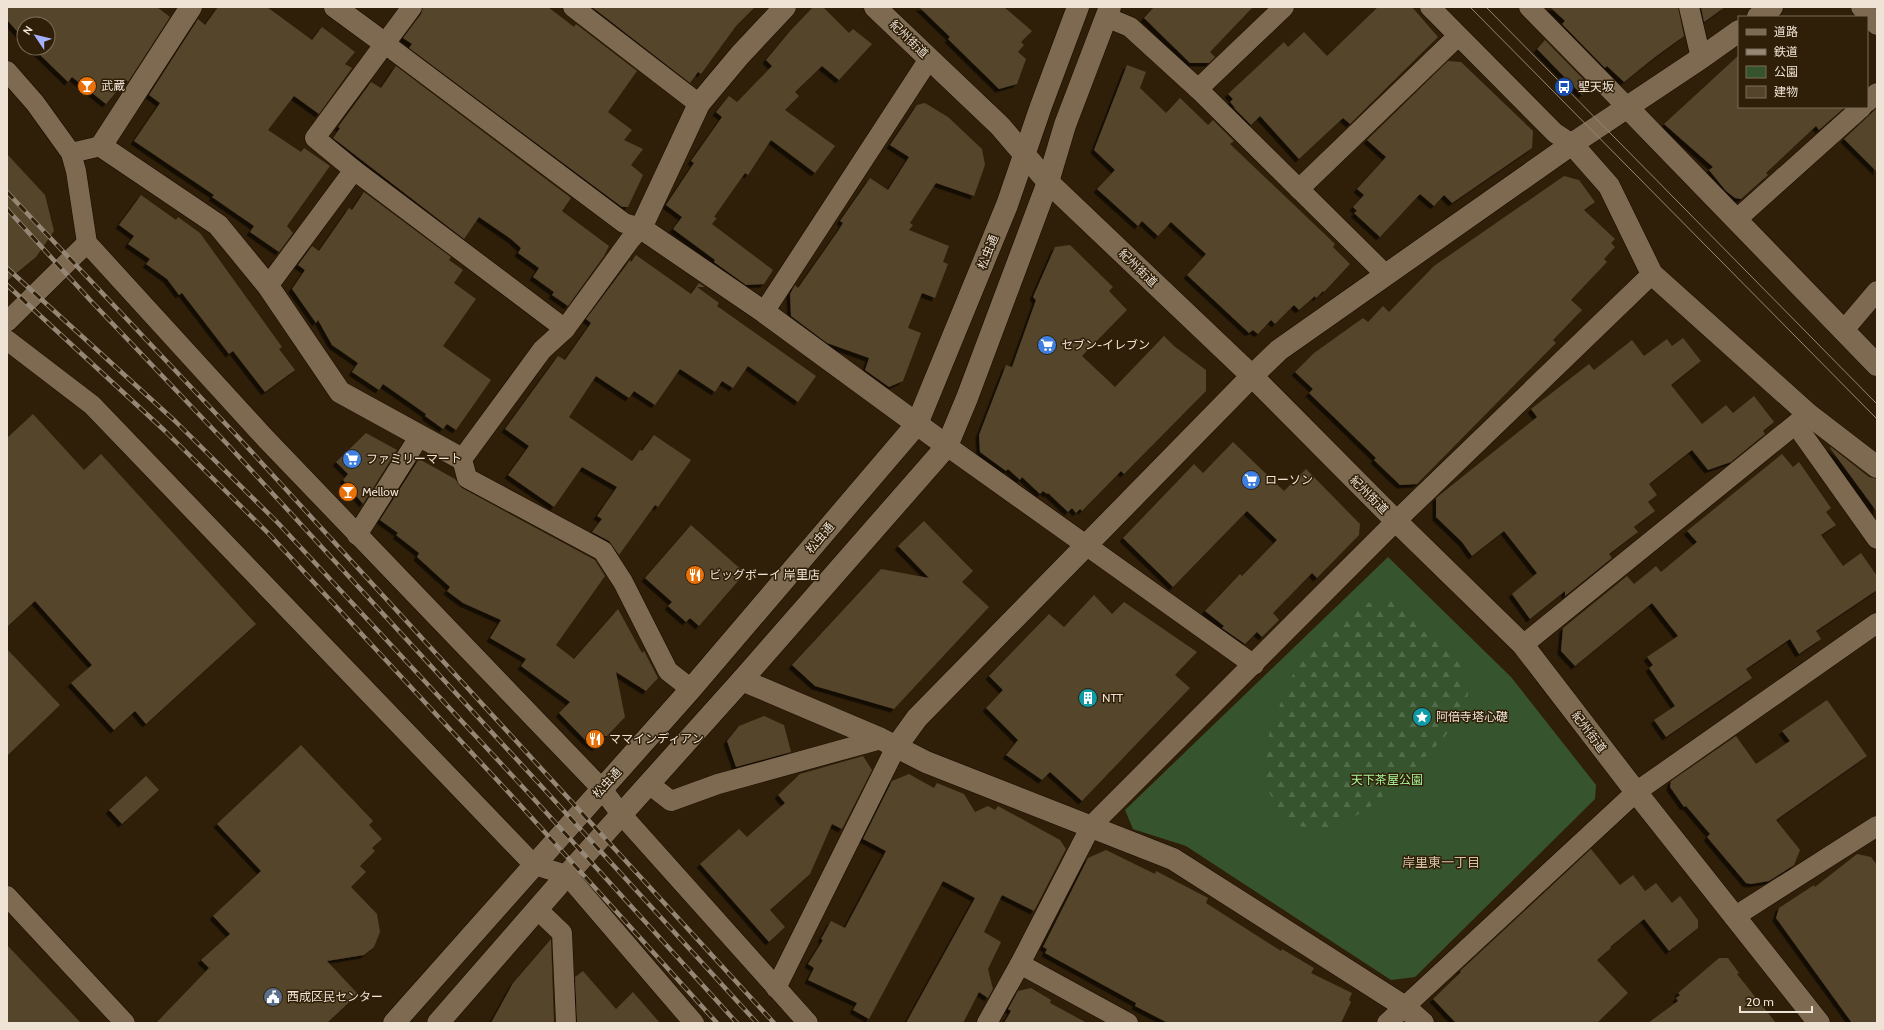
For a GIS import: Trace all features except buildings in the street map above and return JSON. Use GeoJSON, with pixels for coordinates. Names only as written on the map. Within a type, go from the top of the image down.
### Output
{"type":"FeatureCollection","features":[{"type":"Feature","properties":{"kind":"street"},"geometry":{"type":"LineString","coordinates":[[71,153],[101,146],[191,7]]}},
{"type":"Feature","properties":{"kind":"street"},"geometry":{"type":"LineString","coordinates":[[335,7],[624,223],[641,228],[764,312],[1084,545],[1254,665]]}},
{"type":"Feature","properties":{"kind":"street"},"geometry":{"type":"LineString","coordinates":[[412,7],[315,138],[354,170],[565,329]]}},
{"type":"Feature","properties":{"kind":"street"},"geometry":{"type":"LineString","coordinates":[[572,7],[699,104]]}},
{"type":"Feature","properties":{"kind":"street"},"geometry":{"type":"LineString","coordinates":[[462,459],[542,350],[565,329],[641,228],[699,104],[740,55],[785,7]]}},
{"type":"Feature","properties":{"kind":"street","name":"紀州街道"},"geometry":{"type":"LineString","coordinates":[[875,7],[1000,126],[1048,182],[1252,376],[1396,521],[1523,645],[1636,792],[1819,1023]]}},
{"type":"Feature","properties":{"kind":"street","name":"松虫通"},"geometry":{"type":"LineString","coordinates":[[394,1023],[691,689],[917,424],[1007,205],[1024,153],[1078,7]]}},
{"type":"Feature","properties":{"kind":"street"},"geometry":{"type":"LineString","coordinates":[[1198,89],[1284,7]]}},
{"type":"Feature","properties":{"kind":"street"},"geometry":{"type":"LineString","coordinates":[[1430,7],[1555,134],[1572,144],[1609,186],[1652,274],[1802,419],[1877,467]]}},
{"type":"Feature","properties":{"kind":"street"},"geometry":{"type":"LineString","coordinates":[[1529,7],[1877,364]]}},
{"type":"Feature","properties":{"kind":"street"},"geometry":{"type":"LineString","coordinates":[[1688,7],[1701,58]]}},
{"type":"Feature","properties":{"kind":"street"},"geometry":{"type":"LineString","coordinates":[[1759,16],[1772,7]]}},
{"type":"Feature","properties":{"kind":"street"},"geometry":{"type":"LineString","coordinates":[[1860,7],[1877,25]]}},
{"type":"Feature","properties":{"kind":"street"},"geometry":{"type":"LineString","coordinates":[[438,1023],[947,446],[967,398],[1048,182],[1065,125],[1108,12],[1130,27],[1198,89],[1386,275]]}},
{"type":"Feature","properties":{"kind":"street"},"geometry":{"type":"LineString","coordinates":[[776,988],[889,743],[917,718],[1084,545],[1252,376],[1279,350],[1572,144],[1738,32]]}},
{"type":"Feature","properties":{"kind":"street"},"geometry":{"type":"LineString","coordinates":[[1299,189],[1458,36]]}},
{"type":"Feature","properties":{"kind":"street"},"geometry":{"type":"LineString","coordinates":[[764,312],[930,59]]}},
{"type":"Feature","properties":{"kind":"street"},"geometry":{"type":"LineString","coordinates":[[7,71],[35,103],[71,153],[76,171],[87,243],[260,433],[602,789],[621,814],[808,1023]]}},
{"type":"Feature","properties":{"kind":"street"},"geometry":{"type":"LineString","coordinates":[[1868,101],[1877,93]]}},
{"type":"Feature","properties":{"kind":"street"},"geometry":{"type":"LineString","coordinates":[[1736,220],[1861,108]]}},
{"type":"Feature","properties":{"kind":"street"},"geometry":{"type":"LineString","coordinates":[[101,146],[218,225],[268,286],[340,392],[419,437],[462,459],[467,478],[603,551],[623,582],[668,671],[691,689]]}},
{"type":"Feature","properties":{"kind":"street"},"geometry":{"type":"LineString","coordinates":[[268,286],[354,170]]}},
{"type":"Feature","properties":{"kind":"street"},"geometry":{"type":"LineString","coordinates":[[7,322],[87,243]]}},
{"type":"Feature","properties":{"kind":"street"},"geometry":{"type":"LineString","coordinates":[[987,1023],[1020,964],[1091,826],[1254,665],[1396,521],[1652,274]]}},
{"type":"Feature","properties":{"kind":"street"},"geometry":{"type":"LineString","coordinates":[[1844,330],[1877,291]]}},
{"type":"Feature","properties":{"kind":"street"},"geometry":{"type":"LineString","coordinates":[[7,340],[92,405],[534,865],[567,875],[694,1023]]}},
{"type":"Feature","properties":{"kind":"street"},"geometry":{"type":"LineString","coordinates":[[1802,419],[1877,539]]}},
{"type":"Feature","properties":{"kind":"street"},"geometry":{"type":"LineString","coordinates":[[1523,645],[1802,419]]}},
{"type":"Feature","properties":{"kind":"street"},"geometry":{"type":"LineString","coordinates":[[357,534],[419,437]]}},
{"type":"Feature","properties":{"kind":"street"},"geometry":{"type":"LineString","coordinates":[[1387,1023],[1636,792],[1877,623]]}},
{"type":"Feature","properties":{"kind":"street"},"geometry":{"type":"LineString","coordinates":[[742,680],[889,743],[926,762],[1173,859],[1405,1007],[1423,1023]]}},
{"type":"Feature","properties":{"kind":"street"},"geometry":{"type":"LineString","coordinates":[[648,784],[671,801],[718,784],[889,743]]}},
{"type":"Feature","properties":{"kind":"street"},"geometry":{"type":"LineString","coordinates":[[1734,917],[1877,826]]}},
{"type":"Feature","properties":{"kind":"street"},"geometry":{"type":"LineString","coordinates":[[8,898],[126,1023]]}},
{"type":"Feature","properties":{"kind":"street"},"geometry":{"type":"LineString","coordinates":[[537,909],[562,934],[566,1023]]}},
{"type":"Feature","properties":{"kind":"street"},"geometry":{"type":"LineString","coordinates":[[1020,964],[1128,1023]]}},
{"type":"Feature","properties":{"kind":"street"},"geometry":{"type":"LineString","coordinates":[[794,1007],[818,1023]]}},
{"type":"Feature","properties":{"kind":"green space","name":"天下茶屋公園"},"geometry":{"type":"Polygon","coordinates":[[[1388,557],[1511,677],[1596,785],[1595,799],[1415,977],[1391,980],[1186,846],[1133,829],[1125,810],[1388,557]]]}},
{"type":"Feature","properties":{"kind":"green space"},"geometry":{"type":"Polygon","coordinates":[[[1390,601],[1408,607],[1439,633],[1461,666],[1468,694],[1464,712],[1442,740],[1412,770],[1374,804],[1357,815],[1332,827],[1314,830],[1297,825],[1279,811],[1266,786],[1263,766],[1271,727],[1292,676],[1308,651],[1352,605],[1390,601]]]}},
{"type":"Feature","properties":{"kind":"tram line"},"geometry":{"type":"LineString","coordinates":[[1470,7],[1877,419]]}},
{"type":"Feature","properties":{"kind":"tram line"},"geometry":{"type":"LineString","coordinates":[[1486,7],[1877,404]]}},
{"type":"Feature","properties":{"kind":"railway"},"geometry":{"type":"LineString","coordinates":[[7,192],[238,437],[774,1023]]}},
{"type":"Feature","properties":{"kind":"railway"},"geometry":{"type":"LineString","coordinates":[[7,209],[91,301],[229,446],[757,1023]]}},
{"type":"Feature","properties":{"kind":"railway"},"geometry":{"type":"LineString","coordinates":[[7,268],[175,421],[278,523],[533,798],[737,1023]]}},
{"type":"Feature","properties":{"kind":"railway"},"geometry":{"type":"LineString","coordinates":[[7,285],[165,431],[268,533],[522,807],[717,1023]]}},
{"type":"Feature","properties":{"kind":"place","name":"武蔵"},"geometry":{"type":"Point","coordinates":[87,86]}},
{"type":"Feature","properties":{"kind":"place","name":"聖天坂"},"geometry":{"type":"Point","coordinates":[1564,87]}},
{"type":"Feature","properties":{"kind":"place","name":"セブン-イレブン"},"geometry":{"type":"Point","coordinates":[1047,345]}},
{"type":"Feature","properties":{"kind":"place","name":"ファミリーマート"},"geometry":{"type":"Point","coordinates":[352,459]}},
{"type":"Feature","properties":{"kind":"place","name":"ローソン"},"geometry":{"type":"Point","coordinates":[1251,480]}},
{"type":"Feature","properties":{"kind":"place","name":"Mellow"},"geometry":{"type":"Point","coordinates":[348,492]}},
{"type":"Feature","properties":{"kind":"place","name":"ビッグボーイ 岸里店"},"geometry":{"type":"Point","coordinates":[695,575]}},
{"type":"Feature","properties":{"kind":"place","name":"NTT"},"geometry":{"type":"Point","coordinates":[1088,698]}},
{"type":"Feature","properties":{"kind":"place","name":"阿倍寺塔心礎"},"geometry":{"type":"Point","coordinates":[1422,717]}},
{"type":"Feature","properties":{"kind":"place","name":"ママインディアン"},"geometry":{"type":"Point","coordinates":[595,739]}},
{"type":"Feature","properties":{"kind":"place","name":"西成区民センター"},"geometry":{"type":"Point","coordinates":[273,997]}},
{"type":"Feature","properties":{"kind":"district","name":"岸里東一丁目"},"geometry":{"type":"Point","coordinates":[1441,862]}}]}
